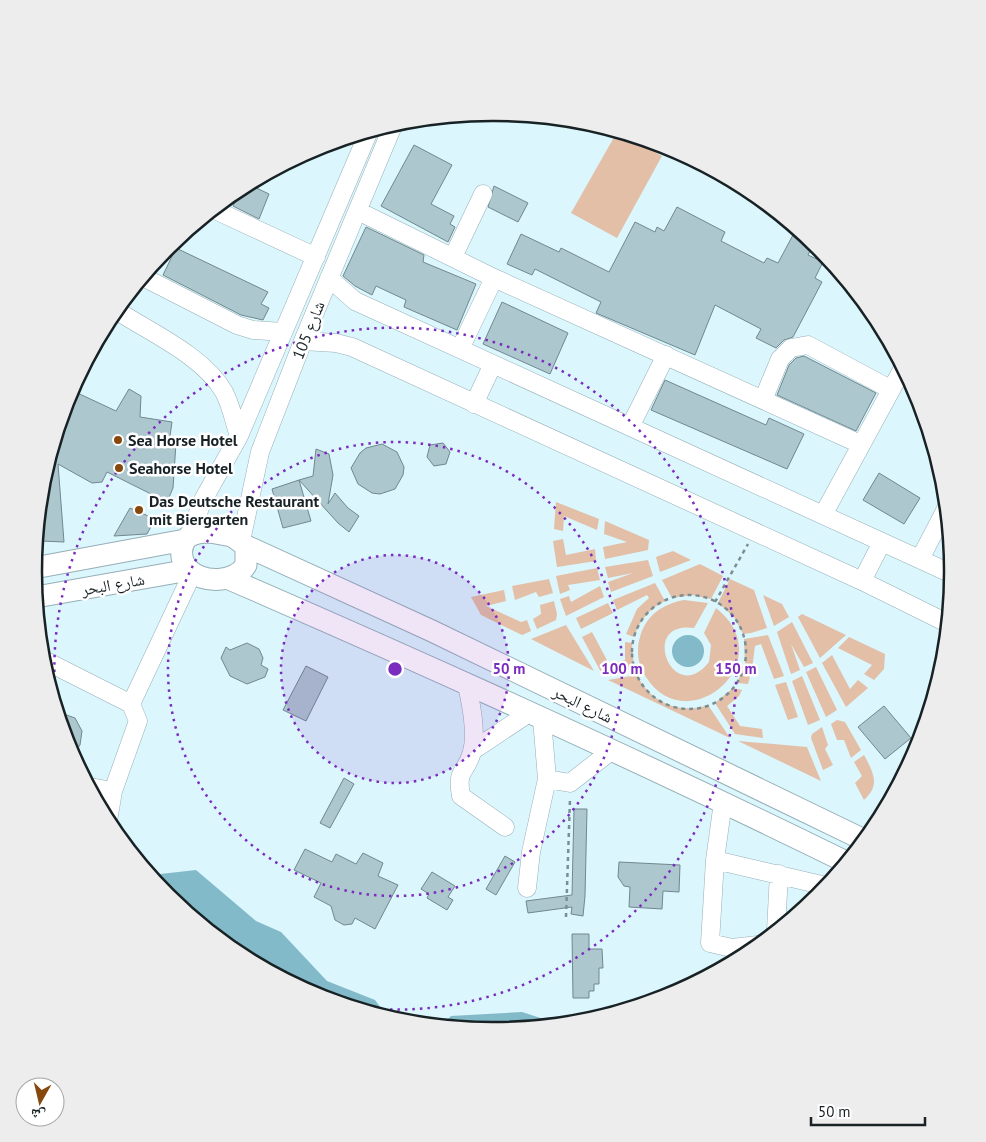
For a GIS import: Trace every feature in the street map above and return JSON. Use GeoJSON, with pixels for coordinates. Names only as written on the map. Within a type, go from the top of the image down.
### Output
{"type":"FeatureCollection","features":[{"type":"Feature","properties":{"kind":"main road"},"geometry":{"type":"LineString","coordinates":[[210,532],[221,532],[243,544],[246,564],[235,576],[227,578],[207,577],[191,571],[182,556],[187,538],[210,532]]}},
{"type":"Feature","properties":{"kind":"main road","name":"شارع البحر"},"geometry":{"type":"LineString","coordinates":[[42,563],[187,538]]}},
{"type":"Feature","properties":{"kind":"main road","name":"شارع البحر"},"geometry":{"type":"LineString","coordinates":[[243,544],[432,631],[856,836]]}},
{"type":"Feature","properties":{"kind":"main road","name":"شارع البحر"},"geometry":{"type":"LineString","coordinates":[[43,596],[191,571]]}},
{"type":"Feature","properties":{"kind":"main road","name":"شارع البحر"},"geometry":{"type":"LineString","coordinates":[[227,578],[418,661],[723,802],[839,859]]}},
{"type":"Feature","properties":{"kind":"main road"},"geometry":{"type":"LineString","coordinates":[[418,661],[432,631]]}},
{"type":"Feature","properties":{"kind":"main road"},"geometry":{"type":"LineString","coordinates":[[756,818],[763,792]]}},
{"type":"Feature","properties":{"kind":"street","name":"شارع 105"},"geometry":{"type":"LineString","coordinates":[[243,544],[260,452],[303,341],[390,133]]}},
{"type":"Feature","properties":{"kind":"street","name":"شارع 105"},"geometry":{"type":"LineString","coordinates":[[187,538],[203,500],[239,436],[366,139]]}},
{"type":"Feature","properties":{"kind":"street"},"geometry":{"type":"LineString","coordinates":[[453,258],[483,194]]}},
{"type":"Feature","properties":{"kind":"street"},"geometry":{"type":"LineString","coordinates":[[358,211],[494,278],[860,444]]}},
{"type":"Feature","properties":{"kind":"street"},"geometry":{"type":"LineString","coordinates":[[221,212],[316,258]]}},
{"type":"Feature","properties":{"kind":"street"},"geometry":{"type":"LineString","coordinates":[[329,278],[355,301],[944,570]]}},
{"type":"Feature","properties":{"kind":"street"},"geometry":{"type":"LineString","coordinates":[[460,349],[494,278]]}},
{"type":"Feature","properties":{"kind":"street"},"geometry":{"type":"LineString","coordinates":[[149,280],[237,326],[253,330],[283,332]]}},
{"type":"Feature","properties":{"kind":"street"},"geometry":{"type":"LineString","coordinates":[[123,314],[196,361],[212,375],[224,392],[239,436]]}},
{"type":"Feature","properties":{"kind":"street"},"geometry":{"type":"LineString","coordinates":[[303,341],[336,343],[352,347],[862,581],[941,620]]}},
{"type":"Feature","properties":{"kind":"street"},"geometry":{"type":"LineString","coordinates":[[763,400],[780,359],[791,348],[808,345],[890,390]]}},
{"type":"Feature","properties":{"kind":"street"},"geometry":{"type":"LineString","coordinates":[[630,427],[666,355]]}},
{"type":"Feature","properties":{"kind":"street"},"geometry":{"type":"LineString","coordinates":[[474,404],[493,364]]}},
{"type":"Feature","properties":{"kind":"street"},"geometry":{"type":"LineString","coordinates":[[823,515],[899,376]]}},
{"type":"Feature","properties":{"kind":"street"},"geometry":{"type":"LineString","coordinates":[[920,559],[941,520]]}},
{"type":"Feature","properties":{"kind":"street"},"geometry":{"type":"LineString","coordinates":[[862,581],[882,542]]}},
{"type":"Feature","properties":{"kind":"street"},"geometry":{"type":"LineString","coordinates":[[131,704],[191,571]]}},
{"type":"Feature","properties":{"kind":"street"},"geometry":{"type":"LineString","coordinates":[[52,664],[131,704],[138,721],[113,791],[110,808]]}},
{"type":"Feature","properties":{"kind":"street"},"geometry":{"type":"LineString","coordinates":[[467,685],[473,716],[472,751],[458,779],[461,796],[505,827]]}},
{"type":"Feature","properties":{"kind":"street"},"geometry":{"type":"LineString","coordinates":[[472,751],[535,716],[547,779],[531,852],[527,888]]}},
{"type":"Feature","properties":{"kind":"street"},"geometry":{"type":"LineString","coordinates":[[547,779],[570,783],[611,751]]}},
{"type":"Feature","properties":{"kind":"street"},"geometry":{"type":"LineString","coordinates":[[99,789],[113,791]]}},
{"type":"Feature","properties":{"kind":"street"},"geometry":{"type":"LineString","coordinates":[[723,802],[715,860],[710,943],[732,948],[741,947]]}},
{"type":"Feature","properties":{"kind":"street"},"geometry":{"type":"LineString","coordinates":[[715,860],[818,884]]}},
{"type":"Feature","properties":{"kind":"street"},"geometry":{"type":"LineString","coordinates":[[777,921],[779,874]]}},
{"type":"Feature","properties":{"kind":"path"},"geometry":{"type":"LineString","coordinates":[[715,602],[755,532]]}},
{"type":"Feature","properties":{"kind":"path"},"geometry":{"type":"LineString","coordinates":[[692,596],[715,602],[730,613],[743,634],[746,656],[741,676],[728,693],[711,704],[684,709],[665,703],[648,692],[636,672],[632,649],[637,629],[648,612],[668,599],[692,596]]}},
{"type":"Feature","properties":{"kind":"path"},"geometry":{"type":"LineString","coordinates":[[566,917],[570,783]]}},
{"type":"Feature","properties":{"kind":"shaded area"},"geometry":{"type":"Polygon","coordinates":[[[614,137],[638,144],[662,156],[617,238],[571,213],[614,137]]]}},
{"type":"Feature","properties":{"kind":"shaded area"},"geometry":{"type":"Polygon","coordinates":[[[556,502],[599,519],[597,530],[564,516],[563,531],[554,529],[556,502]]]}},
{"type":"Feature","properties":{"kind":"shaded area"},"geometry":{"type":"Polygon","coordinates":[[[605,521],[649,540],[648,550],[605,559],[603,547],[627,542],[604,534],[605,521]]]}},
{"type":"Feature","properties":{"kind":"shaded area"},"geometry":{"type":"Polygon","coordinates":[[[563,539],[566,555],[595,549],[596,561],[557,567],[553,541],[563,539]]]}},
{"type":"Feature","properties":{"kind":"shaded area"},"geometry":{"type":"Polygon","coordinates":[[[673,551],[691,560],[660,572],[656,557],[673,551]]]}},
{"type":"Feature","properties":{"kind":"shaded area"},"geometry":{"type":"Polygon","coordinates":[[[648,560],[653,576],[611,592],[608,582],[633,573],[608,578],[605,567],[648,560]]]}},
{"type":"Feature","properties":{"kind":"shaded area"},"geometry":{"type":"Polygon","coordinates":[[[700,564],[723,576],[711,599],[692,595],[672,598],[662,580],[700,564]]]}},
{"type":"Feature","properties":{"kind":"shaded area"},"geometry":{"type":"Polygon","coordinates":[[[597,568],[600,580],[568,585],[570,590],[560,594],[556,576],[597,568]]]}},
{"type":"Feature","properties":{"kind":"shaded area"},"geometry":{"type":"Polygon","coordinates":[[[549,579],[553,593],[539,597],[536,592],[515,600],[512,586],[549,579]]]}},
{"type":"Feature","properties":{"kind":"shaded area"},"geometry":{"type":"Polygon","coordinates":[[[730,579],[754,590],[767,628],[743,634],[734,617],[718,603],[730,579]]]}},
{"type":"Feature","properties":{"kind":"shaded area"},"geometry":{"type":"Polygon","coordinates":[[[655,583],[665,601],[646,616],[639,625],[634,637],[626,634],[637,609],[649,598],[647,595],[617,610],[613,600],[655,583]]]}},
{"type":"Feature","properties":{"kind":"shaded area"},"geometry":{"type":"Polygon","coordinates":[[[600,586],[604,597],[566,616],[560,599],[569,596],[571,602],[600,586]]]}},
{"type":"Feature","properties":{"kind":"shaded area"},"geometry":{"type":"Polygon","coordinates":[[[504,590],[506,601],[486,606],[521,622],[527,620],[531,631],[522,635],[481,615],[471,597],[504,590]]]}},
{"type":"Feature","properties":{"kind":"shaded area"},"geometry":{"type":"Polygon","coordinates":[[[763,595],[782,604],[789,617],[774,626],[763,595]]]}},
{"type":"Feature","properties":{"kind":"shaded area"},"geometry":{"type":"Polygon","coordinates":[[[684,600],[708,603],[694,628],[677,629],[668,636],[665,647],[667,659],[674,669],[684,675],[696,673],[709,662],[711,645],[704,633],[716,608],[734,629],[739,650],[734,670],[722,687],[704,698],[684,701],[664,695],[646,677],[641,668],[638,652],[639,642],[646,622],[662,608],[684,600]]]}},
{"type":"Feature","properties":{"kind":"shaded area"},"geometry":{"type":"Polygon","coordinates":[[[554,601],[557,614],[556,620],[537,629],[533,619],[541,614],[540,605],[554,601]]]}},
{"type":"Feature","properties":{"kind":"shaded area"},"geometry":{"type":"Polygon","coordinates":[[[608,603],[613,613],[581,629],[576,618],[608,603]]]}},
{"type":"Feature","properties":{"kind":"shaded area"},"geometry":{"type":"Polygon","coordinates":[[[802,614],[846,635],[820,658],[798,617],[802,614]]]}},
{"type":"Feature","properties":{"kind":"shaded area"},"geometry":{"type":"Polygon","coordinates":[[[792,622],[813,663],[804,667],[791,644],[800,670],[791,674],[777,632],[792,622]]]}},
{"type":"Feature","properties":{"kind":"shaded area"},"geometry":{"type":"Polygon","coordinates":[[[566,625],[594,671],[531,639],[566,625]]]}},
{"type":"Feature","properties":{"kind":"shaded area"},"geometry":{"type":"Polygon","coordinates":[[[592,632],[609,664],[625,660],[625,642],[632,643],[634,669],[602,674],[582,637],[592,632]]]}},
{"type":"Feature","properties":{"kind":"shaded area"},"geometry":{"type":"Polygon","coordinates":[[[768,635],[784,676],[774,679],[761,644],[755,646],[748,684],[737,683],[745,664],[744,639],[768,635]]]}},
{"type":"Feature","properties":{"kind":"shaded area"},"geometry":{"type":"Polygon","coordinates":[[[849,637],[885,654],[884,669],[874,680],[864,674],[872,665],[838,648],[849,637]]]}},
{"type":"Feature","properties":{"kind":"shaded area"},"geometry":{"type":"Polygon","coordinates":[[[832,655],[850,689],[858,680],[868,688],[846,707],[822,663],[832,655]]]}},
{"type":"Feature","properties":{"kind":"shaded area"},"geometry":{"type":"Polygon","coordinates":[[[816,667],[837,710],[826,717],[806,672],[816,667]]]}},
{"type":"Feature","properties":{"kind":"shaded area"},"geometry":{"type":"Polygon","coordinates":[[[637,675],[650,692],[666,704],[686,708],[708,705],[730,738],[608,680],[637,675]]]}},
{"type":"Feature","properties":{"kind":"shaded area"},"geometry":{"type":"Polygon","coordinates":[[[802,676],[820,720],[808,725],[792,681],[802,676]]]}},
{"type":"Feature","properties":{"kind":"shaded area"},"geometry":{"type":"Polygon","coordinates":[[[786,682],[798,717],[788,720],[775,685],[786,682]]]}},
{"type":"Feature","properties":{"kind":"shaded area"},"geometry":{"type":"Polygon","coordinates":[[[733,688],[742,690],[739,696],[727,706],[740,726],[762,729],[763,738],[735,734],[715,703],[733,688]]]}},
{"type":"Feature","properties":{"kind":"shaded area"},"geometry":{"type":"Polygon","coordinates":[[[837,720],[845,722],[861,750],[851,758],[844,740],[837,740],[831,724],[837,720]]]}},
{"type":"Feature","properties":{"kind":"shaded area"},"geometry":{"type":"Polygon","coordinates":[[[822,727],[828,745],[825,749],[833,765],[823,770],[811,738],[812,734],[822,727]]]}},
{"type":"Feature","properties":{"kind":"shaded area"},"geometry":{"type":"Polygon","coordinates":[[[738,741],[807,747],[821,781],[738,741]]]}},
{"type":"Feature","properties":{"kind":"shaded area"},"geometry":{"type":"Polygon","coordinates":[[[864,755],[874,778],[874,784],[864,800],[855,783],[862,776],[854,762],[864,755]]]}},
{"type":"Feature","properties":{"kind":"water"},"geometry":{"type":"Polygon","coordinates":[[[688,635],[700,639],[704,651],[700,663],[688,667],[676,663],[672,651],[676,639],[688,635]]]}},
{"type":"Feature","properties":{"kind":"water"},"geometry":{"type":"Polygon","coordinates":[[[196,870],[256,921],[281,932],[327,981],[375,1000],[380,1007],[348,998],[294,975],[243,946],[196,910],[160,874],[196,870]]]}},
{"type":"Feature","properties":{"kind":"water"},"geometry":{"type":"Polygon","coordinates":[[[522,1012],[543,1019],[493,1022],[448,1019],[451,1016],[522,1012]]]}},
{"type":"Feature","properties":{"kind":"building"},"geometry":{"type":"Polygon","coordinates":[[[414,145],[452,165],[431,204],[454,216],[450,224],[455,227],[448,242],[381,206],[414,145]]]}},
{"type":"Feature","properties":{"kind":"building"},"geometry":{"type":"Polygon","coordinates":[[[494,186],[528,203],[518,222],[488,207],[494,186]]]}},
{"type":"Feature","properties":{"kind":"building"},"geometry":{"type":"Polygon","coordinates":[[[256,188],[269,194],[259,219],[233,206],[235,202],[256,188]]]}},
{"type":"Feature","properties":{"kind":"building"},"geometry":{"type":"Polygon","coordinates":[[[677,207],[725,232],[721,241],[764,263],[767,258],[778,263],[794,235],[810,250],[808,255],[822,263],[815,278],[822,282],[793,337],[784,340],[776,348],[756,338],[761,329],[715,305],[695,355],[596,313],[601,302],[535,269],[532,275],[507,264],[521,234],[559,252],[561,248],[609,272],[635,222],[655,232],[657,227],[664,231],[677,207]]]}},
{"type":"Feature","properties":{"kind":"building"},"geometry":{"type":"Polygon","coordinates":[[[366,227],[424,255],[423,262],[476,284],[457,330],[404,307],[406,300],[376,286],[372,295],[355,286],[343,276],[366,227]]]}},
{"type":"Feature","properties":{"kind":"building"},"geometry":{"type":"Polygon","coordinates":[[[178,249],[268,292],[261,304],[269,308],[263,320],[241,315],[163,275],[178,249]]]}},
{"type":"Feature","properties":{"kind":"building"},"geometry":{"type":"Polygon","coordinates":[[[502,302],[568,333],[550,374],[483,344],[502,302]]]}},
{"type":"Feature","properties":{"kind":"building"},"geometry":{"type":"Polygon","coordinates":[[[804,356],[876,393],[856,431],[777,395],[789,365],[796,358],[804,356]]]}},
{"type":"Feature","properties":{"kind":"building"},"geometry":{"type":"Polygon","coordinates":[[[665,380],[766,425],[769,418],[804,434],[787,469],[651,410],[665,380]]]}},
{"type":"Feature","properties":{"kind":"building","name":"Seahorse Hotel"},"geometry":{"type":"Polygon","coordinates":[[[129,389],[141,396],[140,417],[172,422],[169,443],[176,443],[173,488],[167,502],[107,472],[102,482],[92,483],[58,464],[64,542],[43,541],[46,512],[58,454],[66,426],[79,394],[116,411],[129,389]]]}},
{"type":"Feature","properties":{"kind":"building"},"geometry":{"type":"Polygon","coordinates":[[[443,443],[450,452],[446,464],[434,466],[427,457],[430,445],[443,443]]]}},
{"type":"Feature","properties":{"kind":"building"},"geometry":{"type":"Polygon","coordinates":[[[382,444],[397,452],[404,467],[403,475],[395,489],[380,494],[372,493],[358,484],[351,468],[360,453],[366,448],[382,444]]]}},
{"type":"Feature","properties":{"kind":"building"},"geometry":{"type":"Polygon","coordinates":[[[316,449],[329,454],[333,475],[328,504],[335,493],[348,508],[359,516],[349,532],[338,523],[299,480],[313,476],[316,449]]]}},
{"type":"Feature","properties":{"kind":"building"},"geometry":{"type":"Polygon","coordinates":[[[879,473],[920,498],[904,524],[863,500],[879,473]]]}},
{"type":"Feature","properties":{"kind":"building"},"geometry":{"type":"Polygon","coordinates":[[[299,480],[311,521],[283,528],[272,489],[299,480]]]}},
{"type":"Feature","properties":{"kind":"building"},"geometry":{"type":"Polygon","coordinates":[[[130,508],[155,519],[147,534],[114,536],[130,508]]]}},
{"type":"Feature","properties":{"kind":"building"},"geometry":{"type":"Polygon","coordinates":[[[247,643],[259,649],[263,658],[261,665],[268,669],[265,677],[247,684],[230,676],[221,658],[226,647],[230,650],[247,643]]]}},
{"type":"Feature","properties":{"kind":"building"},"geometry":{"type":"Polygon","coordinates":[[[306,666],[328,677],[306,721],[283,710],[306,666]]]}},
{"type":"Feature","properties":{"kind":"building"},"geometry":{"type":"Polygon","coordinates":[[[884,706],[911,738],[885,759],[858,727],[884,706]]]}},
{"type":"Feature","properties":{"kind":"building"},"geometry":{"type":"Polygon","coordinates":[[[66,715],[75,718],[82,731],[79,747],[66,715]]]}},
{"type":"Feature","properties":{"kind":"building"},"geometry":{"type":"Polygon","coordinates":[[[344,778],[354,784],[330,828],[320,823],[344,778]]]}},
{"type":"Feature","properties":{"kind":"building"},"geometry":{"type":"Polygon","coordinates":[[[574,809],[587,809],[583,916],[571,914],[572,907],[528,913],[526,901],[572,895],[574,809]]]}},
{"type":"Feature","properties":{"kind":"building"},"geometry":{"type":"Polygon","coordinates":[[[305,849],[332,862],[336,854],[356,864],[363,853],[383,863],[378,876],[398,885],[375,929],[355,918],[352,924],[344,925],[335,920],[331,906],[314,897],[321,883],[294,870],[305,849]]]}},
{"type":"Feature","properties":{"kind":"building"},"geometry":{"type":"Polygon","coordinates":[[[505,856],[515,862],[496,895],[486,889],[505,856]]]}},
{"type":"Feature","properties":{"kind":"building"},"geometry":{"type":"Polygon","coordinates":[[[619,862],[680,865],[679,892],[663,891],[662,909],[629,907],[630,887],[624,886],[618,877],[619,862]]]}},
{"type":"Feature","properties":{"kind":"building"},"geometry":{"type":"Polygon","coordinates":[[[432,872],[455,886],[448,897],[453,900],[447,910],[427,898],[429,894],[421,889],[432,872]]]}},
{"type":"Feature","properties":{"kind":"building"},"geometry":{"type":"Polygon","coordinates":[[[572,934],[589,934],[589,949],[602,949],[603,968],[599,968],[599,984],[594,984],[594,991],[589,991],[589,998],[573,998],[572,934]]]}},
{"type":"Feature","properties":{"kind":"place","name":"Sea Horse Hotel"},"geometry":{"type":"Point","coordinates":[118,440]}},
{"type":"Feature","properties":{"kind":"place","name":"Seahorse Hotel"},"geometry":{"type":"Point","coordinates":[119,468]}},
{"type":"Feature","properties":{"kind":"place","name":"Das Deutsche Restaurant mit Biergarten"},"geometry":{"type":"Point","coordinates":[139,510]}}]}
